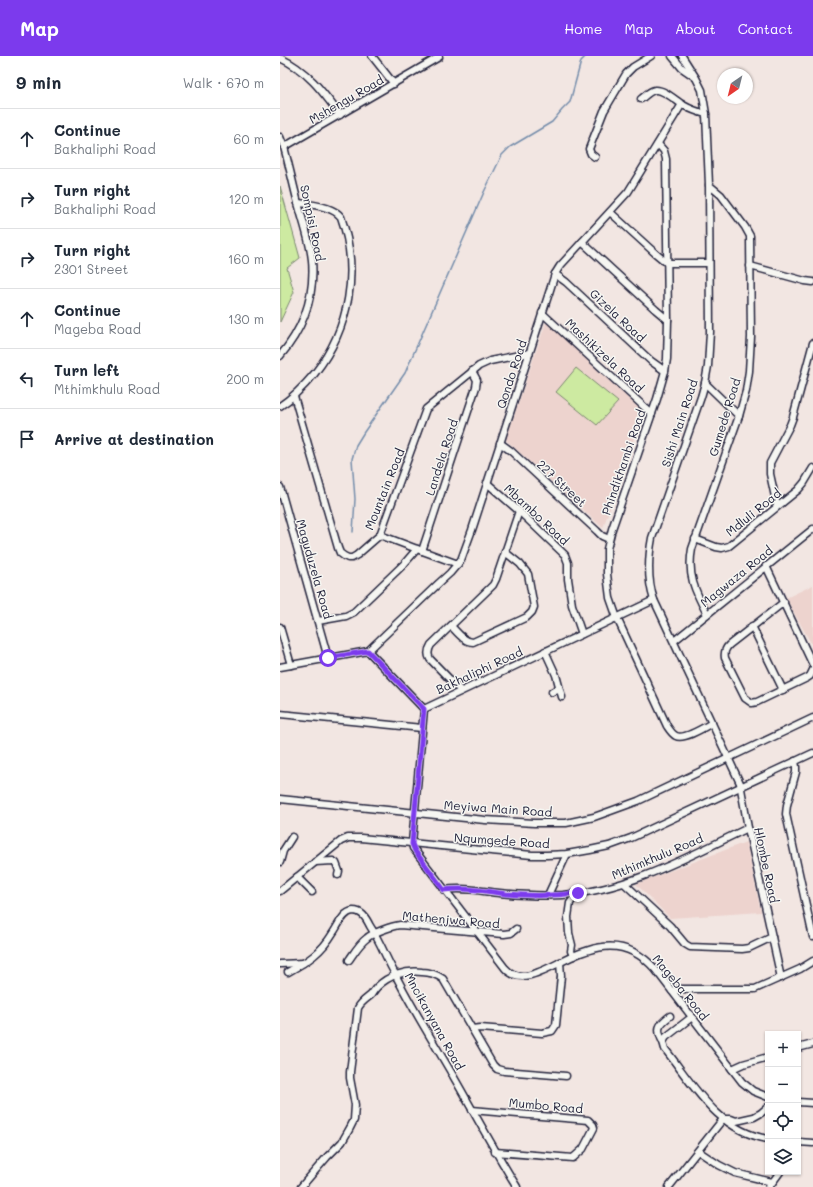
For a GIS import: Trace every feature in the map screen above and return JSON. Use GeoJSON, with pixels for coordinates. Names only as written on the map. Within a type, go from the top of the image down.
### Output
{"type":"FeatureCollection","features":[{"type":"Feature","properties":{"kind":"street"},"geometry":{"type":"LineString","coordinates":[[372,56],[394,84]]}},
{"type":"Feature","properties":{"kind":"street"},"geometry":{"type":"LineString","coordinates":[[595,158],[589,149],[604,111],[626,74],[633,67],[651,56]]}},
{"type":"Feature","properties":{"kind":"street"},"geometry":{"type":"LineString","coordinates":[[672,56],[682,68],[696,78]]}},
{"type":"Feature","properties":{"kind":"street","name":"Sishi Main Road"},"geometry":{"type":"LineString","coordinates":[[682,56],[696,78],[704,99],[706,114],[709,184],[709,346],[705,383],[698,408],[652,538],[648,564],[654,600],[729,758]]}},
{"type":"Feature","properties":{"kind":"street","name":"Mshengu Road"},"geometry":{"type":"LineString","coordinates":[[284,147],[439,57]]}},
{"type":"Feature","properties":{"kind":"street"},"geometry":{"type":"LineString","coordinates":[[280,58],[298,67],[314,82],[340,115]]}},
{"type":"Feature","properties":{"kind":"street"},"geometry":{"type":"LineString","coordinates":[[641,99],[653,90],[657,90],[697,112],[706,114]]}},
{"type":"Feature","properties":{"kind":"street","name":"Qondo Road"},"geometry":{"type":"LineString","coordinates":[[368,651],[458,564],[463,555],[555,274],[560,266],[628,192],[682,104]]}},
{"type":"Feature","properties":{"kind":"street","name":"Sompisi Road"},"geometry":{"type":"LineString","coordinates":[[280,137],[284,147],[312,260],[309,302],[301,323],[289,345],[280,356]]}},
{"type":"Feature","properties":{"kind":"street","name":"Phindikhambi Road"},"geometry":{"type":"LineString","coordinates":[[658,144],[664,151],[666,159],[668,346],[665,371],[652,414],[615,517],[609,539],[607,574],[610,598],[617,618],[667,726],[672,733],[680,737],[686,736],[712,723]]}},
{"type":"Feature","properties":{"kind":"street","name":"Gumede Road"},"geometry":{"type":"LineString","coordinates":[[707,614],[695,589],[690,572],[690,556],[739,416],[746,391],[751,354],[750,236],[749,232],[721,195],[709,184]]}},
{"type":"Feature","properties":{"kind":"street"},"geometry":{"type":"LineString","coordinates":[[280,406],[294,396],[321,366],[335,342],[342,324],[346,313],[350,289],[350,255],[341,217],[334,211],[298,203]]}},
{"type":"Feature","properties":{"kind":"street"},"geometry":{"type":"LineString","coordinates":[[610,212],[668,263],[709,263]]}},
{"type":"Feature","properties":{"kind":"street"},"geometry":{"type":"LineString","coordinates":[[582,242],[668,320]]}},
{"type":"Feature","properties":{"kind":"street"},"geometry":{"type":"LineString","coordinates":[[750,266],[813,282]]}},
{"type":"Feature","properties":{"kind":"street","name":"Gizela Road"},"geometry":{"type":"LineString","coordinates":[[555,274],[562,278],[651,361],[665,371]]}},
{"type":"Feature","properties":{"kind":"street","name":"Mashikizela Road"},"geometry":{"type":"LineString","coordinates":[[542,313],[652,414]]}},
{"type":"Feature","properties":{"kind":"street"},"geometry":{"type":"LineString","coordinates":[[777,506],[770,474],[770,463],[790,425],[813,343]]}},
{"type":"Feature","properties":{"kind":"street","name":"Mountain Road"},"geometry":{"type":"LineString","coordinates":[[294,396],[340,553],[348,558],[354,557],[380,535],[425,412],[429,407],[479,366],[490,361],[529,353]]}},
{"type":"Feature","properties":{"kind":"street","name":"Landela Road"},"geometry":{"type":"LineString","coordinates":[[318,621],[346,616],[354,612],[420,550],[476,387],[477,380],[472,371]]}},
{"type":"Feature","properties":{"kind":"street"},"geometry":{"type":"LineString","coordinates":[[705,383],[739,416]]}},
{"type":"Feature","properties":{"kind":"street","name":"227 Street"},"geometry":{"type":"LineString","coordinates":[[500,443],[511,451],[602,536],[609,539]]}},
{"type":"Feature","properties":{"kind":"street","name":"Mdluli Road"},"geometry":{"type":"LineString","coordinates":[[695,539],[716,547],[722,548],[729,546],[798,490],[810,478],[813,468]]}},
{"type":"Feature","properties":{"kind":"street","name":"Mbambo Road"},"geometry":{"type":"LineString","coordinates":[[487,483],[519,511],[567,558],[572,605],[582,634]]}},
{"type":"Feature","properties":{"kind":"street","name":"Maguduzela Road"},"geometry":{"type":"LineString","coordinates":[[280,486],[328,658]]}},
{"type":"Feature","properties":{"kind":"street"},"geometry":{"type":"LineString","coordinates":[[461,691],[430,659],[428,651],[432,644],[493,585],[519,511]]}},
{"type":"Feature","properties":{"kind":"street","name":"Magwaza Road"},"geometry":{"type":"LineString","coordinates":[[674,641],[813,529]]}},
{"type":"Feature","properties":{"kind":"street"},"geometry":{"type":"LineString","coordinates":[[380,535],[458,564]]}},
{"type":"Feature","properties":{"kind":"street"},"geometry":{"type":"LineString","coordinates":[[451,626],[466,640],[473,642],[531,614],[534,607],[528,574],[520,564],[505,552]]}},
{"type":"Feature","properties":{"kind":"street"},"geometry":{"type":"LineString","coordinates":[[766,566],[812,663]]}},
{"type":"Feature","properties":{"kind":"street","name":"Bakhaliphi Road"},"geometry":{"type":"LineString","coordinates":[[424,709],[654,600]]}},
{"type":"Feature","properties":{"kind":"street"},"geometry":{"type":"LineString","coordinates":[[784,602],[752,626],[725,650],[725,658],[745,698],[752,703],[807,678],[813,670]]}},
{"type":"Feature","properties":{"kind":"street"},"geometry":{"type":"LineString","coordinates":[[752,626],[783,690]]}},
{"type":"Feature","properties":{"kind":"street"},"geometry":{"type":"LineString","coordinates":[[280,627],[291,665]]}},
{"type":"Feature","properties":{"kind":"street"},"geometry":{"type":"LineString","coordinates":[[280,666],[368,651],[424,709],[412,844]]}},
{"type":"Feature","properties":{"kind":"street"},"geometry":{"type":"LineString","coordinates":[[545,651],[556,675],[562,697]]}},
{"type":"Feature","properties":{"kind":"street"},"geometry":{"type":"LineString","coordinates":[[552,692],[559,688]]}},
{"type":"Feature","properties":{"kind":"street"},"geometry":{"type":"LineString","coordinates":[[280,714],[422,728]]}},
{"type":"Feature","properties":{"kind":"street","name":"Meyiwa Main Road"},"geometry":{"type":"LineString","coordinates":[[280,800],[534,823],[566,823],[594,817],[638,801],[813,718]]}},
{"type":"Feature","properties":{"kind":"street","name":"Nqumgede Road"},"geometry":{"type":"LineString","coordinates":[[280,891],[341,841],[348,838],[532,855],[566,854],[609,846],[631,838],[813,753]]}},
{"type":"Feature","properties":{"kind":"street","name":"Hlombe Road"},"geometry":{"type":"LineString","coordinates":[[729,758],[741,787],[748,828],[781,978]]}},
{"type":"Feature","properties":{"kind":"street"},"geometry":{"type":"LineString","coordinates":[[795,761],[796,772],[786,814],[813,937]]}},
{"type":"Feature","properties":{"kind":"street","name":"Mthimkhulu Road"},"geometry":{"type":"LineString","coordinates":[[444,890],[459,889],[548,896],[605,889],[625,884],[651,874],[748,828]]}},
{"type":"Feature","properties":{"kind":"street"},"geometry":{"type":"LineString","coordinates":[[280,862],[292,837]]}},
{"type":"Feature","properties":{"kind":"street","name":"Mageba Road"},"geometry":{"type":"LineString","coordinates":[[412,844],[415,851],[444,890],[504,968],[511,974],[518,976],[529,976],[590,949],[604,946],[619,947],[631,951],[650,963],[742,1082],[749,1088],[765,1096]]}},
{"type":"Feature","properties":{"kind":"street"},"geometry":{"type":"LineString","coordinates":[[548,896],[566,854]]}},
{"type":"Feature","properties":{"kind":"street"},"geometry":{"type":"LineString","coordinates":[[315,862],[333,861],[336,863],[339,871],[338,875]]}},
{"type":"Feature","properties":{"kind":"street"},"geometry":{"type":"LineString","coordinates":[[297,877],[312,892]]}},
{"type":"Feature","properties":{"kind":"street"},"geometry":{"type":"LineString","coordinates":[[625,884],[670,926],[685,944],[690,947],[742,949],[749,948],[772,937]]}},
{"type":"Feature","properties":{"kind":"street"},"geometry":{"type":"LineString","coordinates":[[573,956],[571,951],[572,945],[569,935],[568,917],[570,903],[578,893]]}},
{"type":"Feature","properties":{"kind":"street"},"geometry":{"type":"LineString","coordinates":[[288,972],[311,959],[333,934],[340,921],[350,911],[363,914],[375,934],[395,975],[376,987],[358,1008],[350,1072],[354,1096],[354,1120],[342,1142],[301,1187]]}},
{"type":"Feature","properties":{"kind":"street","name":"Mathenjwa Road"},"geometry":{"type":"LineString","coordinates":[[349,960],[366,938],[387,928],[400,925],[504,934],[511,933],[516,929]]}},
{"type":"Feature","properties":{"kind":"street"},"geometry":{"type":"LineString","coordinates":[[672,991],[680,989],[755,989],[781,978],[813,961]]}},
{"type":"Feature","properties":{"kind":"street"},"geometry":{"type":"LineString","coordinates":[[280,964],[305,962]]}},
{"type":"Feature","properties":{"kind":"street"},"geometry":{"type":"LineString","coordinates":[[472,1028],[542,1033],[552,1032],[556,1025],[561,970],[560,962]]}},
{"type":"Feature","properties":{"kind":"street","name":"Mncikanyana Road"},"geometry":{"type":"LineString","coordinates":[[517,1187],[495,1152],[395,975],[412,971],[432,973],[439,976],[447,985],[493,1065],[497,1069],[566,1076]]}},
{"type":"Feature","properties":{"kind":"street"},"geometry":{"type":"LineString","coordinates":[[670,1016],[660,1023],[660,1036],[664,1046],[704,1100],[723,1119],[733,1126],[747,1134],[765,1138]]}},
{"type":"Feature","properties":{"kind":"street"},"geometry":{"type":"LineString","coordinates":[[664,1046],[666,1037],[692,1017]]}},
{"type":"Feature","properties":{"kind":"street"},"geometry":{"type":"LineString","coordinates":[[801,1047],[813,1044]]}},
{"type":"Feature","properties":{"kind":"street"},"geometry":{"type":"LineString","coordinates":[[732,1070],[743,1064],[765,1058]]}},
{"type":"Feature","properties":{"kind":"street"},"geometry":{"type":"LineString","coordinates":[[801,1102],[813,1103]]}},
{"type":"Feature","properties":{"kind":"street","name":"Mumbo Road"},"geometry":{"type":"LineString","coordinates":[[472,1110],[588,1120],[594,1128],[583,1149],[573,1158],[495,1152]]}},
{"type":"Feature","properties":{"kind":"street"},"geometry":{"type":"LineString","coordinates":[[723,1119],[731,1119],[736,1121],[743,1118],[754,1117],[765,1110]]}},
{"type":"Feature","properties":{"kind":"street"},"geometry":{"type":"LineString","coordinates":[[669,1187],[723,1119]]}},
{"type":"Feature","properties":{"kind":"street"},"geometry":{"type":"LineString","coordinates":[[801,1142],[813,1143]]}},
{"type":"Feature","properties":{"kind":"street"},"geometry":{"type":"LineString","coordinates":[[698,1151],[719,1165],[735,1173],[771,1185],[778,1175]]}},
{"type":"Feature","properties":{"kind":"shaded area"},"geometry":{"type":"Polygon","coordinates":[[[546,322],[643,412],[603,528],[506,440],[546,322]]]}},
{"type":"Feature","properties":{"kind":"shaded area"},"geometry":{"type":"Polygon","coordinates":[[[813,585],[813,647],[786,598],[813,585]]]}},
{"type":"Feature","properties":{"kind":"shaded area"},"geometry":{"type":"Polygon","coordinates":[[[746,842],[761,912],[670,918],[636,884],[746,842]]]}},
{"type":"Feature","properties":{"kind":"green space"},"geometry":{"type":"Polygon","coordinates":[[[280,186],[300,258],[287,268],[294,292],[280,322],[280,186]]]}},
{"type":"Feature","properties":{"kind":"green space"},"geometry":{"type":"Polygon","coordinates":[[[576,368],[618,402],[597,425],[556,392],[576,368]]]}},
{"type":"Feature","properties":{"kind":"waterway"},"geometry":{"type":"LineString","coordinates":[[353,532],[355,499],[352,459],[356,445],[405,373],[484,192],[502,155],[510,147],[552,122],[570,102],[581,61],[586,56]]}},
{"type":"Feature","properties":{"kind":"route"},"geometry":{"type":"LineString","coordinates":[[328,658],[368,651],[424,709],[412,844],[415,851],[444,890],[459,889],[548,896],[578,893]]}}]}
